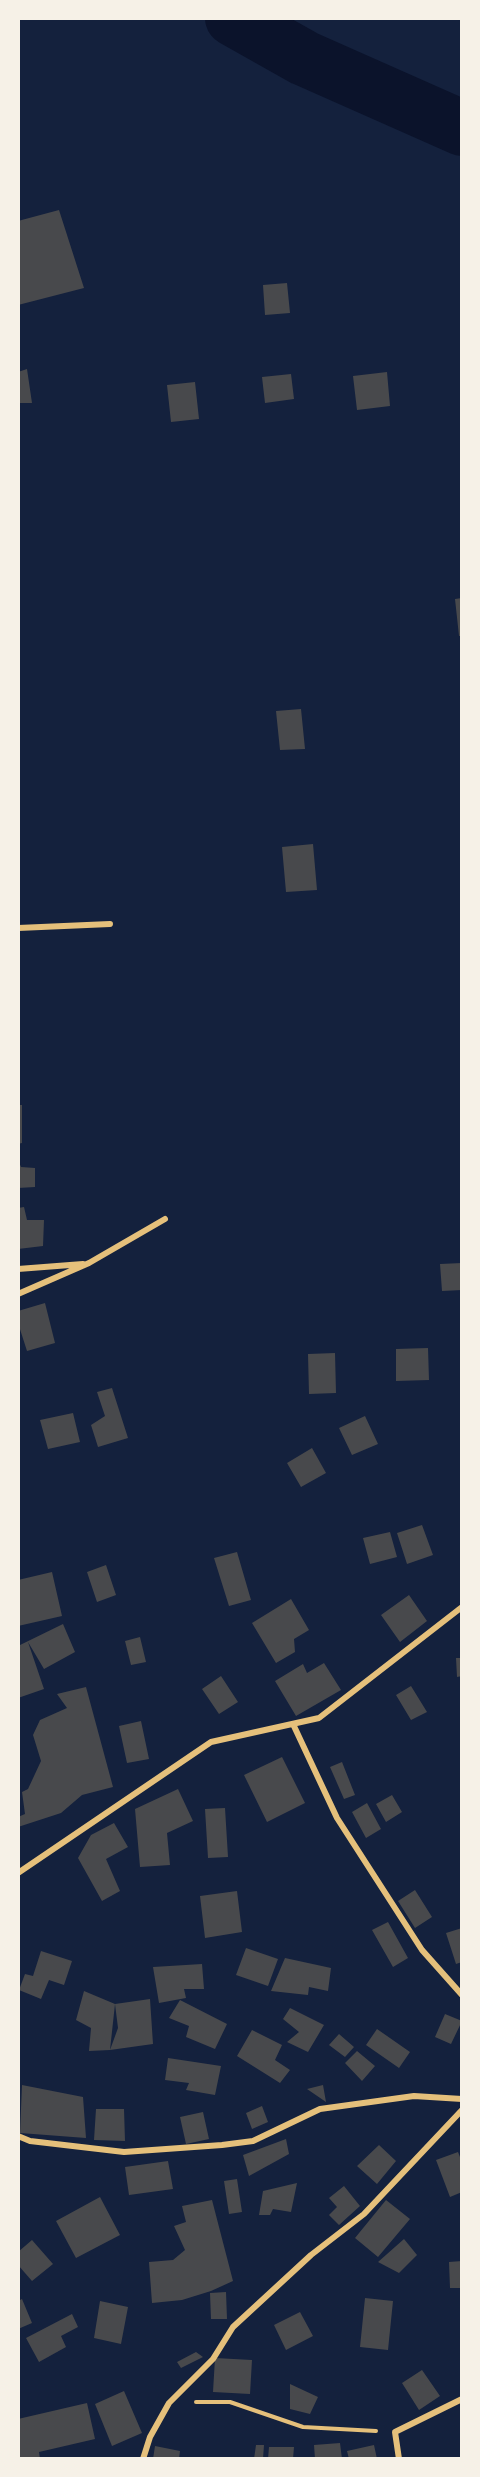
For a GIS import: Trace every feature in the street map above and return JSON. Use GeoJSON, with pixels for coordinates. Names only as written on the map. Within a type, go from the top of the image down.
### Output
{"type":"FeatureCollection","features":[{"type":"Feature","properties":{"kind":"street"},"geometry":{"type":"LineString","coordinates":[[18,928],[110,924]]}},
{"type":"Feature","properties":{"kind":"street"},"geometry":{"type":"LineString","coordinates":[[18,1294],[89,1263],[165,1219]]}},
{"type":"Feature","properties":{"kind":"street"},"geometry":{"type":"LineString","coordinates":[[18,1269],[89,1263]]}},
{"type":"Feature","properties":{"kind":"street"},"geometry":{"type":"LineString","coordinates":[[18,1873],[211,1742],[319,1718],[462,1607]]}},
{"type":"Feature","properties":{"kind":"street"},"geometry":{"type":"LineString","coordinates":[[293,1724],[337,1818],[422,1950],[462,1995]]}},
{"type":"Feature","properties":{"kind":"street"},"geometry":{"type":"LineString","coordinates":[[18,2136],[30,2140],[124,2152],[222,2145],[253,2141],[320,2109],[414,2096],[462,2099]]}},
{"type":"Feature","properties":{"kind":"street"},"geometry":{"type":"LineString","coordinates":[[143,2459],[150,2437],[169,2403],[213,2359],[233,2327],[311,2255],[364,2214],[462,2110]]}},
{"type":"Feature","properties":{"kind":"street"},"geometry":{"type":"LineString","coordinates":[[399,2459],[395,2432],[462,2399]]}},
{"type":"Feature","properties":{"kind":"path"},"geometry":{"type":"LineString","coordinates":[[169,2403],[230,2402],[303,2427],[395,2432]]}},
{"type":"Feature","properties":{"kind":"building"},"geometry":{"type":"Polygon","coordinates":[[[59,210],[84,288],[18,305],[18,221],[59,210]]]}},
{"type":"Feature","properties":{"kind":"building"},"geometry":{"type":"Polygon","coordinates":[[[287,283],[290,313],[265,315],[263,285],[287,283]]]}},
{"type":"Feature","properties":{"kind":"building"},"geometry":{"type":"Polygon","coordinates":[[[27,369],[32,403],[18,403],[18,372],[27,369]]]}},
{"type":"Feature","properties":{"kind":"building"},"geometry":{"type":"Polygon","coordinates":[[[387,372],[390,406],[357,410],[353,376],[387,372]]]}},
{"type":"Feature","properties":{"kind":"building"},"geometry":{"type":"Polygon","coordinates":[[[291,374],[294,399],[265,403],[262,377],[291,374]]]}},
{"type":"Feature","properties":{"kind":"building"},"geometry":{"type":"Polygon","coordinates":[[[195,382],[199,419],[171,422],[167,385],[195,382]]]}},
{"type":"Feature","properties":{"kind":"building"},"geometry":{"type":"Polygon","coordinates":[[[462,598],[462,636],[459,636],[455,599],[462,598]]]}},
{"type":"Feature","properties":{"kind":"building"},"geometry":{"type":"Polygon","coordinates":[[[301,709],[305,749],[280,750],[276,711],[301,709]]]}},
{"type":"Feature","properties":{"kind":"building"},"geometry":{"type":"Polygon","coordinates":[[[313,844],[317,890],[286,892],[282,847],[313,844]]]}},
{"type":"Feature","properties":{"kind":"building"},"geometry":{"type":"Polygon","coordinates":[[[18,1105],[22,1105],[22,1143],[18,1144],[18,1105]]]}},
{"type":"Feature","properties":{"kind":"building"},"geometry":{"type":"Polygon","coordinates":[[[18,1160],[21,1167],[35,1168],[35,1187],[18,1188],[18,1160]]]}},
{"type":"Feature","properties":{"kind":"building"},"geometry":{"type":"Polygon","coordinates":[[[24,1207],[27,1220],[44,1220],[43,1246],[18,1249],[18,1208],[24,1207]]]}},
{"type":"Feature","properties":{"kind":"building"},"geometry":{"type":"Polygon","coordinates":[[[462,1263],[462,1290],[442,1291],[440,1264],[462,1263]]]}},
{"type":"Feature","properties":{"kind":"building"},"geometry":{"type":"Polygon","coordinates":[[[45,1303],[55,1343],[27,1351],[18,1323],[18,1311],[45,1303]]]}},
{"type":"Feature","properties":{"kind":"building"},"geometry":{"type":"Polygon","coordinates":[[[428,1348],[429,1380],[396,1381],[396,1349],[428,1348]]]}},
{"type":"Feature","properties":{"kind":"building"},"geometry":{"type":"Polygon","coordinates":[[[335,1353],[336,1393],[309,1394],[308,1354],[335,1353]]]}},
{"type":"Feature","properties":{"kind":"building"},"geometry":{"type":"Polygon","coordinates":[[[112,1388],[128,1438],[98,1447],[91,1425],[105,1416],[97,1392],[112,1388]]]}},
{"type":"Feature","properties":{"kind":"building"},"geometry":{"type":"Polygon","coordinates":[[[73,1413],[80,1442],[48,1449],[40,1420],[73,1413]]]}},
{"type":"Feature","properties":{"kind":"building"},"geometry":{"type":"Polygon","coordinates":[[[365,1416],[378,1444],[352,1455],[339,1428],[365,1416]]]}},
{"type":"Feature","properties":{"kind":"building"},"geometry":{"type":"Polygon","coordinates":[[[312,1448],[326,1473],[301,1487],[287,1463],[312,1448]]]}},
{"type":"Feature","properties":{"kind":"building"},"geometry":{"type":"Polygon","coordinates":[[[422,1525],[433,1555],[407,1564],[397,1533],[422,1525]]]}},
{"type":"Feature","properties":{"kind":"building"},"geometry":{"type":"Polygon","coordinates":[[[390,1532],[397,1557],[370,1564],[363,1538],[390,1532]]]}},
{"type":"Feature","properties":{"kind":"building"},"geometry":{"type":"Polygon","coordinates":[[[237,1552],[251,1600],[229,1606],[214,1558],[237,1552]]]}},
{"type":"Feature","properties":{"kind":"building"},"geometry":{"type":"Polygon","coordinates":[[[106,1565],[116,1595],[97,1602],[87,1572],[106,1565]]]}},
{"type":"Feature","properties":{"kind":"building"},"geometry":{"type":"Polygon","coordinates":[[[52,1572],[62,1616],[18,1626],[18,1580],[52,1572]]]}},
{"type":"Feature","properties":{"kind":"building"},"geometry":{"type":"Polygon","coordinates":[[[409,1595],[427,1621],[400,1642],[381,1615],[409,1595]]]}},
{"type":"Feature","properties":{"kind":"building"},"geometry":{"type":"Polygon","coordinates":[[[291,1599],[309,1630],[294,1639],[295,1652],[276,1663],[252,1623],[291,1599]]]}},
{"type":"Feature","properties":{"kind":"building"},"geometry":{"type":"Polygon","coordinates":[[[63,1624],[75,1652],[44,1669],[28,1642],[44,1689],[18,1698],[18,1646],[63,1624]]]}},
{"type":"Feature","properties":{"kind":"building"},"geometry":{"type":"Polygon","coordinates":[[[140,1637],[146,1662],[131,1665],[125,1641],[140,1637]]]}},
{"type":"Feature","properties":{"kind":"building"},"geometry":{"type":"Polygon","coordinates":[[[456,1658],[462,1658],[462,1676],[457,1677],[456,1658]]]}},
{"type":"Feature","properties":{"kind":"building"},"geometry":{"type":"Polygon","coordinates":[[[324,1663],[341,1690],[296,1716],[275,1681],[303,1664],[307,1673],[324,1663]]]}},
{"type":"Feature","properties":{"kind":"building"},"geometry":{"type":"Polygon","coordinates":[[[221,1676],[238,1702],[219,1714],[202,1689],[221,1676]]]}},
{"type":"Feature","properties":{"kind":"building"},"geometry":{"type":"Polygon","coordinates":[[[411,1686],[427,1712],[411,1720],[396,1695],[411,1686]]]}},
{"type":"Feature","properties":{"kind":"building"},"geometry":{"type":"Polygon","coordinates":[[[86,1687],[113,1787],[82,1795],[61,1813],[18,1827],[18,1817],[25,1814],[22,1792],[28,1789],[41,1761],[33,1735],[40,1720],[67,1708],[57,1694],[86,1687]]]}},
{"type":"Feature","properties":{"kind":"building"},"geometry":{"type":"Polygon","coordinates":[[[141,1721],[149,1759],[127,1763],[119,1726],[141,1721]]]}},
{"type":"Feature","properties":{"kind":"building"},"geometry":{"type":"Polygon","coordinates":[[[282,1757],[305,1803],[267,1822],[244,1775],[282,1757]]]}},
{"type":"Feature","properties":{"kind":"building"},"geometry":{"type":"Polygon","coordinates":[[[342,1762],[355,1795],[344,1799],[330,1767],[342,1762]]]}},
{"type":"Feature","properties":{"kind":"building"},"geometry":{"type":"Polygon","coordinates":[[[178,1789],[193,1821],[167,1833],[170,1865],[140,1867],[135,1809],[178,1789]]]}},
{"type":"Feature","properties":{"kind":"building"},"geometry":{"type":"Polygon","coordinates":[[[392,1795],[402,1812],[386,1822],[376,1804],[392,1795]]]}},
{"type":"Feature","properties":{"kind":"building"},"geometry":{"type":"Polygon","coordinates":[[[367,1803],[381,1829],[366,1838],[352,1812],[367,1803]]]}},
{"type":"Feature","properties":{"kind":"building"},"geometry":{"type":"Polygon","coordinates":[[[225,1808],[228,1857],[208,1858],[205,1809],[225,1808]]]}},
{"type":"Feature","properties":{"kind":"building"},"geometry":{"type":"Polygon","coordinates":[[[114,1823],[128,1847],[106,1859],[120,1891],[102,1901],[78,1858],[91,1835],[114,1823]]]}},
{"type":"Feature","properties":{"kind":"building"},"geometry":{"type":"Polygon","coordinates":[[[415,1890],[432,1917],[415,1928],[398,1901],[415,1890]]]}},
{"type":"Feature","properties":{"kind":"building"},"geometry":{"type":"Polygon","coordinates":[[[237,1891],[242,1932],[205,1938],[200,1896],[237,1891]]]}},
{"type":"Feature","properties":{"kind":"building"},"geometry":{"type":"Polygon","coordinates":[[[388,1922],[408,1958],[393,1967],[372,1930],[388,1922]]]}},
{"type":"Feature","properties":{"kind":"building"},"geometry":{"type":"Polygon","coordinates":[[[462,1928],[462,1962],[456,1964],[446,1933],[462,1928]]]}},
{"type":"Feature","properties":{"kind":"building"},"geometry":{"type":"Polygon","coordinates":[[[246,1948],[278,1959],[268,1986],[236,1975],[246,1948]]]}},
{"type":"Feature","properties":{"kind":"building"},"geometry":{"type":"Polygon","coordinates":[[[41,1951],[72,1961],[64,1985],[49,1980],[41,1999],[19,1990],[25,1974],[33,1976],[41,1951]]]}},
{"type":"Feature","properties":{"kind":"building"},"geometry":{"type":"Polygon","coordinates":[[[285,1958],[331,1968],[328,1991],[309,1987],[308,1995],[271,1991],[285,1958]]]}},
{"type":"Feature","properties":{"kind":"building"},"geometry":{"type":"Polygon","coordinates":[[[202,1964],[204,1989],[184,1989],[186,1998],[159,2003],[153,1967],[202,1964]]]}},
{"type":"Feature","properties":{"kind":"building"},"geometry":{"type":"Polygon","coordinates":[[[84,1991],[115,2004],[110,2050],[89,2051],[91,2028],[76,2020],[84,1991]]]}},
{"type":"Feature","properties":{"kind":"building"},"geometry":{"type":"Polygon","coordinates":[[[150,1999],[153,2044],[110,2050],[118,2028],[115,2004],[150,1999]]]}},
{"type":"Feature","properties":{"kind":"building"},"geometry":{"type":"Polygon","coordinates":[[[180,2000],[227,2024],[215,2049],[186,2037],[189,2026],[169,2018],[180,2000]]]}},
{"type":"Feature","properties":{"kind":"building"},"geometry":{"type":"Polygon","coordinates":[[[290,2008],[324,2025],[308,2052],[287,2042],[299,2032],[283,2019],[290,2008]]]}},
{"type":"Feature","properties":{"kind":"building"},"geometry":{"type":"Polygon","coordinates":[[[445,2014],[462,2021],[451,2044],[435,2037],[445,2014]]]}},
{"type":"Feature","properties":{"kind":"building"},"geometry":{"type":"Polygon","coordinates":[[[377,2029],[410,2052],[399,2068],[366,2045],[377,2029]]]}},
{"type":"Feature","properties":{"kind":"building"},"geometry":{"type":"Polygon","coordinates":[[[252,2030],[282,2045],[275,2060],[290,2070],[280,2083],[237,2056],[252,2030]]]}},
{"type":"Feature","properties":{"kind":"building"},"geometry":{"type":"Polygon","coordinates":[[[339,2034],[354,2047],[345,2057],[329,2045],[339,2034]]]}},
{"type":"Feature","properties":{"kind":"building"},"geometry":{"type":"Polygon","coordinates":[[[357,2051],[375,2066],[362,2081],[345,2063],[357,2051]]]}},
{"type":"Feature","properties":{"kind":"building"},"geometry":{"type":"Polygon","coordinates":[[[168,2058],[221,2066],[215,2095],[186,2090],[189,2083],[165,2080],[168,2058]]]}},
{"type":"Feature","properties":{"kind":"building"},"geometry":{"type":"Polygon","coordinates":[[[22,2085],[83,2097],[86,2138],[20,2133],[22,2085]]]}},
{"type":"Feature","properties":{"kind":"building"},"geometry":{"type":"Polygon","coordinates":[[[323,2085],[326,2102],[307,2089],[323,2085]]]}},
{"type":"Feature","properties":{"kind":"building"},"geometry":{"type":"Polygon","coordinates":[[[262,2106],[268,2122],[252,2129],[246,2113],[262,2106]]]}},
{"type":"Feature","properties":{"kind":"building"},"geometry":{"type":"Polygon","coordinates":[[[96,2109],[124,2109],[125,2141],[94,2140],[96,2109]]]}},
{"type":"Feature","properties":{"kind":"building"},"geometry":{"type":"Polygon","coordinates":[[[203,2112],[209,2139],[186,2144],[180,2117],[203,2112]]]}},
{"type":"Feature","properties":{"kind":"building"},"geometry":{"type":"Polygon","coordinates":[[[286,2139],[289,2154],[249,2176],[243,2155],[286,2139]]]}},
{"type":"Feature","properties":{"kind":"building"},"geometry":{"type":"Polygon","coordinates":[[[379,2145],[396,2161],[377,2184],[357,2166],[379,2145]]]}},
{"type":"Feature","properties":{"kind":"building"},"geometry":{"type":"Polygon","coordinates":[[[458,2152],[462,2162],[462,2192],[450,2197],[436,2160],[458,2152]]]}},
{"type":"Feature","properties":{"kind":"building"},"geometry":{"type":"Polygon","coordinates":[[[168,2161],[173,2189],[129,2195],[125,2167],[168,2161]]]}},
{"type":"Feature","properties":{"kind":"building"},"geometry":{"type":"Polygon","coordinates":[[[237,2179],[242,2212],[229,2214],[224,2181],[237,2179]]]}},
{"type":"Feature","properties":{"kind":"building"},"geometry":{"type":"Polygon","coordinates":[[[297,2183],[291,2212],[273,2209],[270,2215],[259,2215],[263,2191],[297,2183]]]}},
{"type":"Feature","properties":{"kind":"building"},"geometry":{"type":"Polygon","coordinates":[[[344,2186],[360,2206],[339,2225],[329,2215],[337,2207],[329,2198],[344,2186]]]}},
{"type":"Feature","properties":{"kind":"building"},"geometry":{"type":"Polygon","coordinates":[[[100,2197],[120,2235],[76,2258],[56,2221],[100,2197]]]}},
{"type":"Feature","properties":{"kind":"building"},"geometry":{"type":"Polygon","coordinates":[[[212,2200],[233,2281],[182,2300],[152,2303],[149,2262],[173,2260],[185,2250],[174,2226],[186,2222],[182,2206],[212,2200]]]}},
{"type":"Feature","properties":{"kind":"building"},"geometry":{"type":"Polygon","coordinates":[[[386,2200],[410,2219],[378,2257],[355,2238],[386,2200]]]}},
{"type":"Feature","properties":{"kind":"building"},"geometry":{"type":"Polygon","coordinates":[[[404,2239],[417,2255],[399,2273],[378,2262],[404,2239]]]}},
{"type":"Feature","properties":{"kind":"building"},"geometry":{"type":"Polygon","coordinates":[[[32,2240],[53,2264],[32,2281],[18,2265],[18,2252],[32,2240]]]}},
{"type":"Feature","properties":{"kind":"building"},"geometry":{"type":"Polygon","coordinates":[[[462,2261],[462,2288],[450,2288],[449,2262],[462,2261]]]}},
{"type":"Feature","properties":{"kind":"building"},"geometry":{"type":"Polygon","coordinates":[[[226,2292],[227,2319],[211,2319],[210,2293],[226,2292]]]}},
{"type":"Feature","properties":{"kind":"building"},"geometry":{"type":"Polygon","coordinates":[[[365,2298],[393,2301],[388,2350],[360,2347],[365,2298]]]}},
{"type":"Feature","properties":{"kind":"building"},"geometry":{"type":"Polygon","coordinates":[[[22,2299],[32,2323],[18,2329],[18,2301],[22,2299]]]}},
{"type":"Feature","properties":{"kind":"building"},"geometry":{"type":"Polygon","coordinates":[[[100,2301],[128,2307],[121,2344],[94,2338],[100,2301]]]}},
{"type":"Feature","properties":{"kind":"building"},"geometry":{"type":"Polygon","coordinates":[[[300,2312],[313,2336],[286,2350],[274,2325],[300,2312]]]}},
{"type":"Feature","properties":{"kind":"building"},"geometry":{"type":"Polygon","coordinates":[[[72,2314],[78,2327],[61,2336],[66,2347],[39,2362],[26,2338],[72,2314]]]}},
{"type":"Feature","properties":{"kind":"building"},"geometry":{"type":"Polygon","coordinates":[[[196,2352],[203,2357],[181,2368],[177,2362],[196,2352]]]}},
{"type":"Feature","properties":{"kind":"building"},"geometry":{"type":"Polygon","coordinates":[[[215,2358],[252,2360],[250,2394],[213,2392],[215,2358]]]}},
{"type":"Feature","properties":{"kind":"building"},"geometry":{"type":"Polygon","coordinates":[[[422,2370],[440,2396],[419,2410],[402,2383],[422,2370]]]}},
{"type":"Feature","properties":{"kind":"building"},"geometry":{"type":"Polygon","coordinates":[[[290,2384],[318,2397],[310,2414],[290,2409],[290,2384]]]}},
{"type":"Feature","properties":{"kind":"building"},"geometry":{"type":"Polygon","coordinates":[[[124,2391],[142,2433],[112,2446],[95,2404],[124,2391]]]}},
{"type":"Feature","properties":{"kind":"building"},"geometry":{"type":"Polygon","coordinates":[[[87,2403],[95,2439],[39,2452],[40,2459],[18,2459],[18,2419],[87,2403]]]}},
{"type":"Feature","properties":{"kind":"building"},"geometry":{"type":"Polygon","coordinates":[[[340,2443],[342,2459],[315,2459],[314,2445],[340,2443]]]}},
{"type":"Feature","properties":{"kind":"building"},"geometry":{"type":"Polygon","coordinates":[[[256,2445],[264,2445],[263,2459],[254,2459],[256,2445]]]}},
{"type":"Feature","properties":{"kind":"building"},"geometry":{"type":"Polygon","coordinates":[[[374,2445],[377,2459],[349,2459],[347,2451],[374,2445]]]}},
{"type":"Feature","properties":{"kind":"building"},"geometry":{"type":"Polygon","coordinates":[[[155,2446],[180,2451],[179,2459],[153,2459],[155,2446]]]}},
{"type":"Feature","properties":{"kind":"building"},"geometry":{"type":"Polygon","coordinates":[[[269,2447],[294,2447],[293,2459],[268,2459],[269,2447]]]}},
{"type":"Feature","properties":{"kind":"waterway"},"geometry":{"type":"LineString","coordinates":[[233,18],[304,58],[462,128]]}}]}
